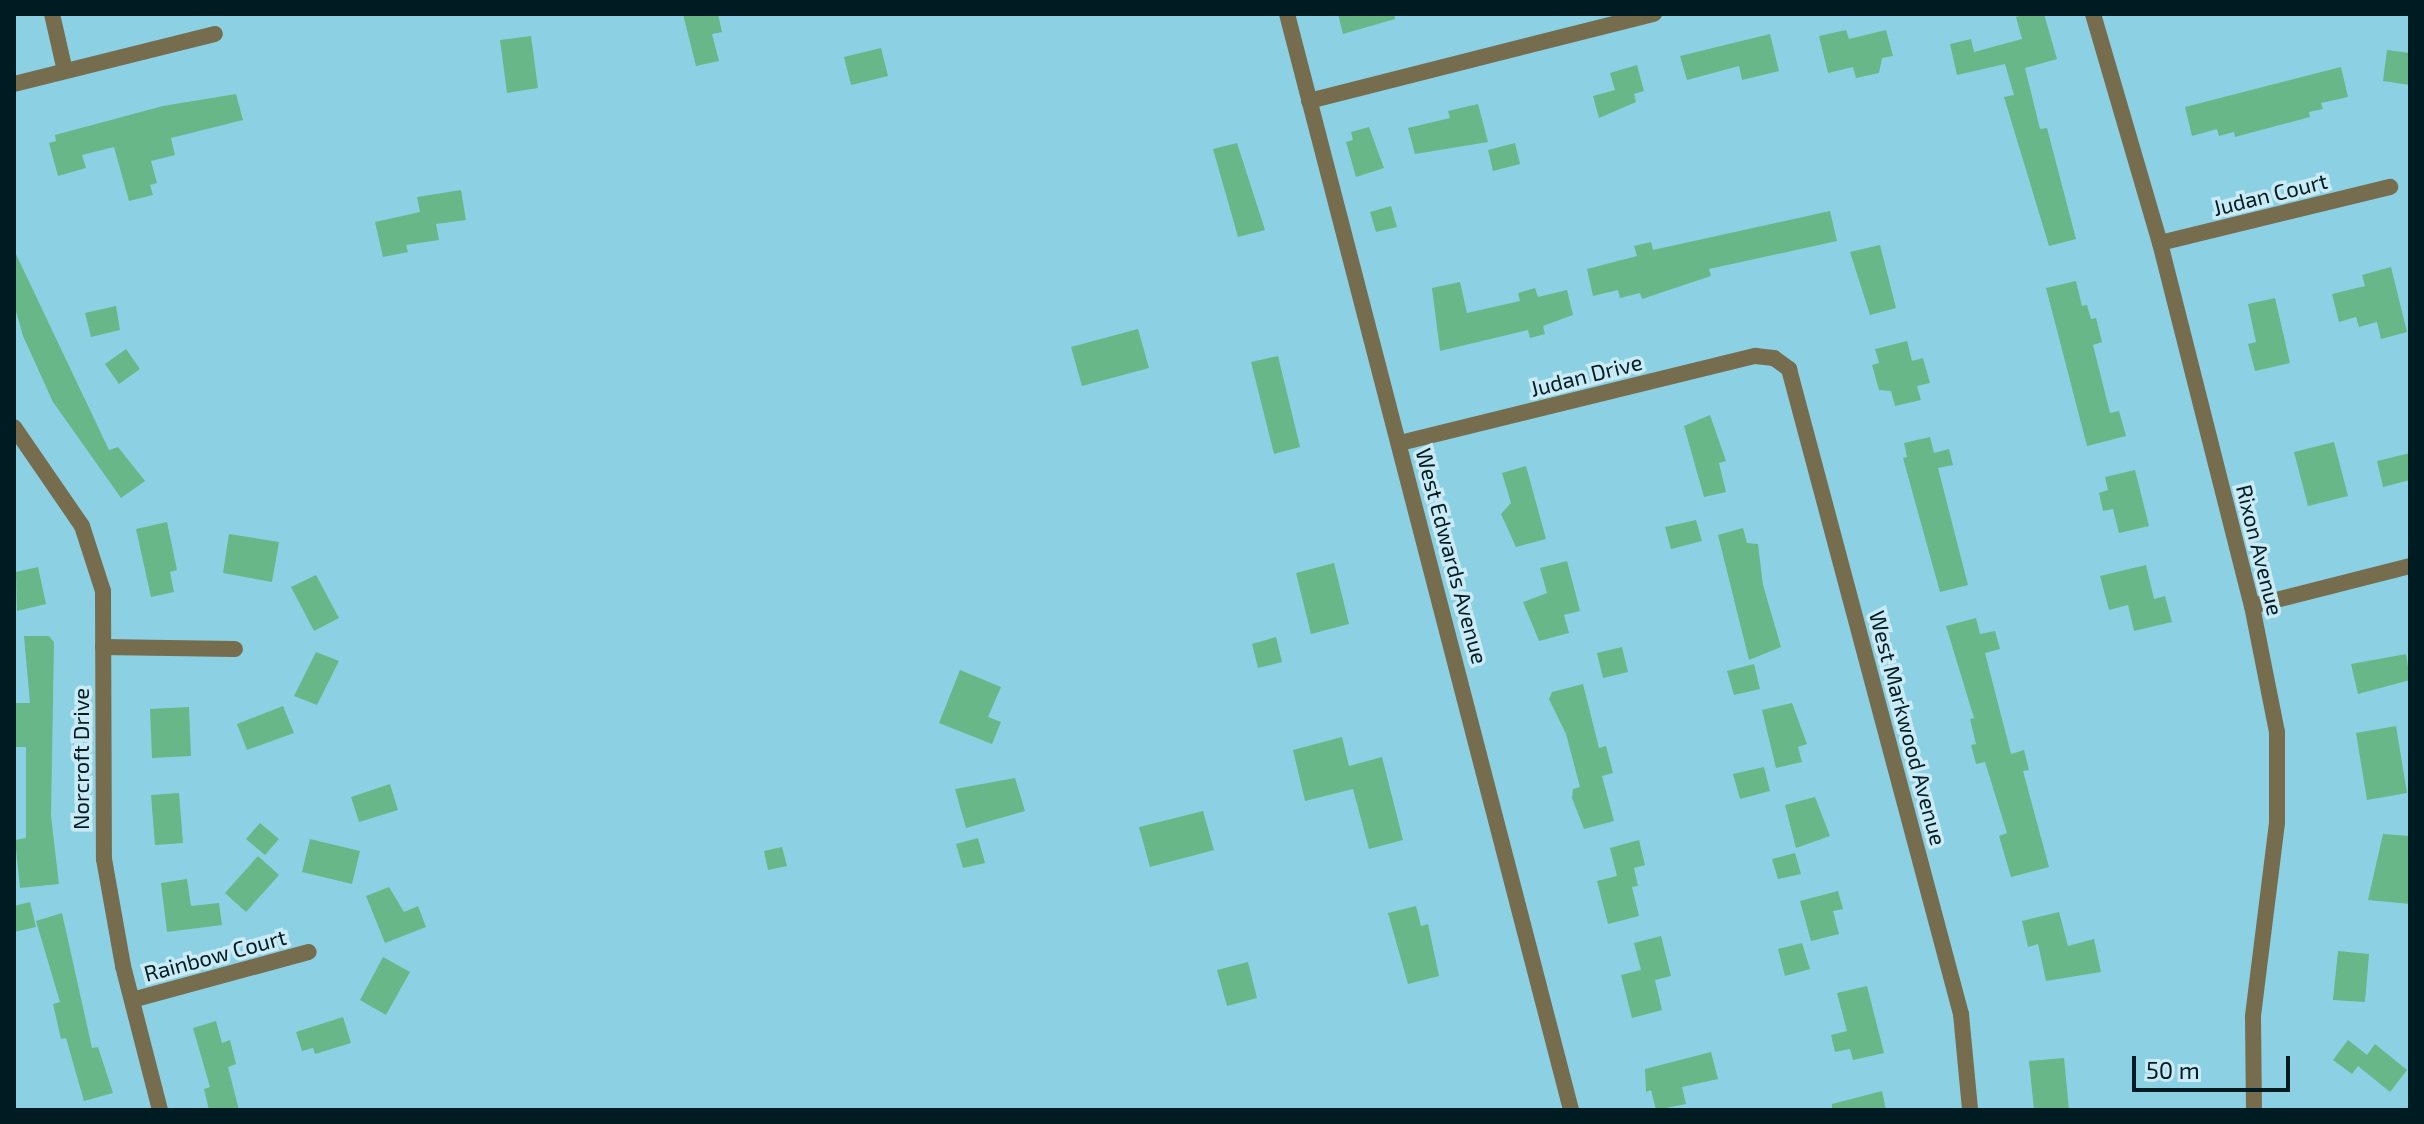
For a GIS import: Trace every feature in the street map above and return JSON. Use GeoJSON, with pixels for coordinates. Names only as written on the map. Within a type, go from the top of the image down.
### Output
{"type":"FeatureCollection","features":[{"type":"Feature","properties":{"kind":"street"},"geometry":{"type":"LineString","coordinates":[[52,14],[65,71]]}},
{"type":"Feature","properties":{"kind":"street","name":"West Edwards Avenue"},"geometry":{"type":"LineString","coordinates":[[1287,14],[1571,1110]]}},
{"type":"Feature","properties":{"kind":"street"},"geometry":{"type":"LineString","coordinates":[[1309,101],[1654,14]]}},
{"type":"Feature","properties":{"kind":"street","name":"Rixon Avenue"},"geometry":{"type":"LineString","coordinates":[[2093,14],[2160,243],[2252,606],[2272,701],[2279,762],[2277,823],[2253,1017],[2254,1110]]}},
{"type":"Feature","properties":{"kind":"street"},"geometry":{"type":"LineString","coordinates":[[14,84],[215,34]]}},
{"type":"Feature","properties":{"kind":"street","name":"Judan Court"},"geometry":{"type":"LineString","coordinates":[[2160,243],[2390,187]]}},
{"type":"Feature","properties":{"kind":"street","name":"Judan Drive"},"geometry":{"type":"LineString","coordinates":[[1400,443],[1755,356],[1783,363]]}},
{"type":"Feature","properties":{"kind":"street","name":"West Markwood Avenue"},"geometry":{"type":"LineString","coordinates":[[1783,363],[1794,377],[1961,1014],[1970,1110]]}},
{"type":"Feature","properties":{"kind":"street","name":"Norcroft Drive"},"geometry":{"type":"LineString","coordinates":[[14,427],[82,526],[103,591],[101,823],[113,918],[160,1110]]}},
{"type":"Feature","properties":{"kind":"street"},"geometry":{"type":"LineString","coordinates":[[2252,606],[2410,566]]}},
{"type":"Feature","properties":{"kind":"street"},"geometry":{"type":"LineString","coordinates":[[103,647],[235,649]]}},
{"type":"Feature","properties":{"kind":"street","name":"Rainbow Court"},"geometry":{"type":"LineString","coordinates":[[132,1000],[309,952]]}},
{"type":"Feature","properties":{"kind":"building"},"geometry":{"type":"Polygon","coordinates":[[[683,14],[718,14],[722,32],[712,34],[719,61],[696,66],[683,14]]]}},
{"type":"Feature","properties":{"kind":"building"},"geometry":{"type":"Polygon","coordinates":[[[1338,14],[1394,14],[1395,19],[1343,34],[1338,14]]]}},
{"type":"Feature","properties":{"kind":"building"},"geometry":{"type":"Polygon","coordinates":[[[2044,14],[2057,59],[2025,68],[2040,129],[2047,128],[2076,239],[2049,246],[2004,97],[2014,95],[2005,64],[1957,75],[1950,44],[1971,39],[1974,52],[2022,39],[2016,17],[2044,14]]]}},
{"type":"Feature","properties":{"kind":"building"},"geometry":{"type":"Polygon","coordinates":[[[1846,30],[1849,39],[1886,30],[1893,56],[1882,58],[1879,73],[1856,78],[1853,67],[1828,73],[1819,36],[1846,30]]]}},
{"type":"Feature","properties":{"kind":"building"},"geometry":{"type":"Polygon","coordinates":[[[1770,34],[1779,71],[1742,80],[1739,66],[1687,80],[1680,56],[1770,34]]]}},
{"type":"Feature","properties":{"kind":"building"},"geometry":{"type":"Polygon","coordinates":[[[531,36],[538,88],[507,93],[500,40],[531,36]]]}},
{"type":"Feature","properties":{"kind":"building"},"geometry":{"type":"Polygon","coordinates":[[[881,48],[888,76],[851,85],[844,57],[881,48]]]}},
{"type":"Feature","properties":{"kind":"building"},"geometry":{"type":"Polygon","coordinates":[[[2387,50],[2410,53],[2410,85],[2383,81],[2387,50]]]}},
{"type":"Feature","properties":{"kind":"building"},"geometry":{"type":"Polygon","coordinates":[[[1637,65],[1644,91],[1634,94],[1636,102],[1599,118],[1593,96],[1615,90],[1610,73],[1637,65]]]}},
{"type":"Feature","properties":{"kind":"building"},"geometry":{"type":"Polygon","coordinates":[[[2341,67],[2348,97],[2321,103],[2323,109],[2309,112],[2310,117],[2235,137],[2234,132],[2219,136],[2217,129],[2192,136],[2185,107],[2341,67]]]}},
{"type":"Feature","properties":{"kind":"building"},"geometry":{"type":"Polygon","coordinates":[[[236,94],[243,120],[171,138],[175,155],[151,161],[157,183],[150,185],[153,195],[129,201],[114,147],[82,155],[86,168],[58,176],[49,143],[56,141],[55,135],[163,106],[236,94]]]}},
{"type":"Feature","properties":{"kind":"building"},"geometry":{"type":"Polygon","coordinates":[[[1478,104],[1488,142],[1415,154],[1408,128],[1450,118],[1448,111],[1478,104]]]}},
{"type":"Feature","properties":{"kind":"building"},"geometry":{"type":"Polygon","coordinates":[[[1369,127],[1384,168],[1356,177],[1346,142],[1353,140],[1351,132],[1369,127]]]}},
{"type":"Feature","properties":{"kind":"building"},"geometry":{"type":"Polygon","coordinates":[[[1237,143],[1265,230],[1238,237],[1213,149],[1237,143]]]}},
{"type":"Feature","properties":{"kind":"building"},"geometry":{"type":"Polygon","coordinates":[[[1515,143],[1520,164],[1493,171],[1488,150],[1515,143]]]}},
{"type":"Feature","properties":{"kind":"building"},"geometry":{"type":"Polygon","coordinates":[[[461,190],[466,220],[436,224],[439,240],[406,245],[408,252],[383,257],[375,222],[420,212],[417,197],[461,190]]]}},
{"type":"Feature","properties":{"kind":"building"},"geometry":{"type":"Polygon","coordinates":[[[1391,206],[1397,227],[1376,232],[1370,212],[1391,206]]]}},
{"type":"Feature","properties":{"kind":"building"},"geometry":{"type":"Polygon","coordinates":[[[1830,211],[1837,241],[1709,269],[1711,276],[1642,299],[1640,293],[1620,298],[1618,290],[1593,296],[1587,269],[1637,256],[1634,246],[1651,242],[1653,250],[1830,211]]]}},
{"type":"Feature","properties":{"kind":"building"},"geometry":{"type":"Polygon","coordinates":[[[1880,245],[1896,308],[1870,315],[1850,252],[1880,245]]]}},
{"type":"Feature","properties":{"kind":"building"},"geometry":{"type":"Polygon","coordinates":[[[14,250],[109,450],[118,447],[145,481],[121,498],[53,402],[23,336],[14,304],[14,250]]]}},
{"type":"Feature","properties":{"kind":"building"},"geometry":{"type":"Polygon","coordinates":[[[2391,267],[2407,332],[2381,339],[2377,322],[2359,327],[2356,317],[2339,322],[2332,294],[2365,286],[2362,275],[2391,267]]]}},
{"type":"Feature","properties":{"kind":"building"},"geometry":{"type":"Polygon","coordinates":[[[2076,281],[2082,306],[2087,305],[2091,319],[2096,318],[2102,342],[2093,345],[2110,413],[2119,411],[2126,436],[2087,446],[2046,288],[2076,281]]]}},
{"type":"Feature","properties":{"kind":"building"},"geometry":{"type":"Polygon","coordinates":[[[1460,282],[1467,313],[1520,301],[1518,293],[1535,288],[1538,297],[1567,290],[1573,315],[1543,326],[1545,334],[1530,338],[1528,330],[1440,351],[1432,288],[1460,282]]]}},
{"type":"Feature","properties":{"kind":"building"},"geometry":{"type":"Polygon","coordinates":[[[2275,298],[2290,363],[2255,371],[2248,344],[2256,342],[2248,304],[2275,298]]]}},
{"type":"Feature","properties":{"kind":"building"},"geometry":{"type":"Polygon","coordinates":[[[116,306],[120,330],[91,337],[85,313],[116,306]]]}},
{"type":"Feature","properties":{"kind":"building"},"geometry":{"type":"Polygon","coordinates":[[[1138,329],[1149,368],[1082,386],[1071,347],[1138,329]]]}},
{"type":"Feature","properties":{"kind":"building"},"geometry":{"type":"Polygon","coordinates":[[[1907,341],[1912,361],[1923,358],[1930,383],[1917,386],[1921,400],[1895,406],[1891,391],[1879,390],[1872,365],[1879,363],[1875,349],[1907,341]]]}},
{"type":"Feature","properties":{"kind":"building"},"geometry":{"type":"Polygon","coordinates":[[[126,349],[140,369],[119,384],[105,364],[126,349]]]}},
{"type":"Feature","properties":{"kind":"building"},"geometry":{"type":"Polygon","coordinates":[[[1278,356],[1300,447],[1274,454],[1251,362],[1278,356]]]}},
{"type":"Feature","properties":{"kind":"building"},"geometry":{"type":"Polygon","coordinates":[[[1710,415],[1726,461],[1719,463],[1726,492],[1704,497],[1684,426],[1710,415]]]}},
{"type":"Feature","properties":{"kind":"building"},"geometry":{"type":"Polygon","coordinates":[[[1930,437],[1934,453],[1949,449],[1953,465],[1938,468],[1968,585],[1940,592],[1903,458],[1907,457],[1904,443],[1930,437]]]}},
{"type":"Feature","properties":{"kind":"building"},"geometry":{"type":"Polygon","coordinates":[[[2334,442],[2348,496],[2308,506],[2294,452],[2334,442]]]}},
{"type":"Feature","properties":{"kind":"building"},"geometry":{"type":"Polygon","coordinates":[[[2410,453],[2410,480],[2383,487],[2377,461],[2410,453]]]}},
{"type":"Feature","properties":{"kind":"building"},"geometry":{"type":"Polygon","coordinates":[[[1526,466],[1546,539],[1516,547],[1501,514],[1511,503],[1502,473],[1526,466]]]}},
{"type":"Feature","properties":{"kind":"building"},"geometry":{"type":"Polygon","coordinates":[[[2135,470],[2149,526],[2119,533],[2113,509],[2103,511],[2099,493],[2108,490],[2105,477],[2135,470]]]}},
{"type":"Feature","properties":{"kind":"building"},"geometry":{"type":"Polygon","coordinates":[[[1696,520],[1702,541],[1671,549],[1665,527],[1696,520]]]}},
{"type":"Feature","properties":{"kind":"building"},"geometry":{"type":"Polygon","coordinates":[[[167,522],[177,570],[170,572],[174,592],[151,597],[136,529],[167,522]]]}},
{"type":"Feature","properties":{"kind":"building"},"geometry":{"type":"Polygon","coordinates":[[[1743,528],[1747,543],[1758,544],[1763,585],[1781,647],[1749,660],[1718,535],[1743,528]]]}},
{"type":"Feature","properties":{"kind":"building"},"geometry":{"type":"Polygon","coordinates":[[[229,534],[279,542],[272,582],[223,573],[229,534]]]}},
{"type":"Feature","properties":{"kind":"building"},"geometry":{"type":"Polygon","coordinates":[[[1567,561],[1580,611],[1564,615],[1569,633],[1539,641],[1523,602],[1547,593],[1540,568],[1567,561]]]}},
{"type":"Feature","properties":{"kind":"building"},"geometry":{"type":"Polygon","coordinates":[[[1334,563],[1349,624],[1311,634],[1296,573],[1334,563]]]}},
{"type":"Feature","properties":{"kind":"building"},"geometry":{"type":"Polygon","coordinates":[[[2146,565],[2154,599],[2165,596],[2172,622],[2134,631],[2128,605],[2109,610],[2100,576],[2146,565]]]}},
{"type":"Feature","properties":{"kind":"building"},"geometry":{"type":"Polygon","coordinates":[[[38,567],[46,604],[17,611],[16,572],[38,567]]]}},
{"type":"Feature","properties":{"kind":"building"},"geometry":{"type":"Polygon","coordinates":[[[316,575],[339,618],[314,631],[291,587],[316,575]]]}},
{"type":"Feature","properties":{"kind":"building"},"geometry":{"type":"Polygon","coordinates":[[[1976,618],[1980,634],[1995,631],[2000,649],[1985,653],[2011,754],[2024,750],[2029,770],[2023,771],[2049,867],[2011,877],[1999,836],[2007,833],[1985,762],[1976,764],[1971,745],[1976,744],[1970,719],[1974,718],[1946,626],[1976,618]]]}},
{"type":"Feature","properties":{"kind":"building"},"geometry":{"type":"Polygon","coordinates":[[[24,636],[49,636],[54,642],[51,816],[59,884],[20,888],[15,840],[26,838],[26,747],[14,747],[14,703],[30,703],[24,636]]]}},
{"type":"Feature","properties":{"kind":"building"},"geometry":{"type":"Polygon","coordinates":[[[1276,637],[1282,662],[1258,668],[1252,644],[1276,637]]]}},
{"type":"Feature","properties":{"kind":"building"},"geometry":{"type":"Polygon","coordinates":[[[1622,647],[1628,672],[1603,678],[1597,653],[1622,647]]]}},
{"type":"Feature","properties":{"kind":"building"},"geometry":{"type":"Polygon","coordinates":[[[316,652],[339,661],[317,705],[294,696],[316,652]]]}},
{"type":"Feature","properties":{"kind":"building"},"geometry":{"type":"Polygon","coordinates":[[[2406,654],[2410,680],[2358,694],[2351,664],[2406,654]]]}},
{"type":"Feature","properties":{"kind":"building"},"geometry":{"type":"Polygon","coordinates":[[[1754,664],[1760,689],[1734,695],[1727,671],[1754,664]]]}},
{"type":"Feature","properties":{"kind":"building"},"geometry":{"type":"Polygon","coordinates":[[[960,670],[1001,687],[988,717],[1001,722],[992,744],[939,723],[960,670]]]}},
{"type":"Feature","properties":{"kind":"building"},"geometry":{"type":"Polygon","coordinates":[[[1583,684],[1599,748],[1606,746],[1613,773],[1602,776],[1614,821],[1584,829],[1572,798],[1573,789],[1580,787],[1566,734],[1549,699],[1552,692],[1583,684]]]}},
{"type":"Feature","properties":{"kind":"building"},"geometry":{"type":"Polygon","coordinates":[[[1792,703],[1807,744],[1798,747],[1802,762],[1776,768],[1762,710],[1792,703]]]}},
{"type":"Feature","properties":{"kind":"building"},"geometry":{"type":"Polygon","coordinates":[[[283,706],[294,733],[247,750],[237,724],[283,706]]]}},
{"type":"Feature","properties":{"kind":"building"},"geometry":{"type":"Polygon","coordinates":[[[189,707],[191,756],[152,758],[150,709],[189,707]]]}},
{"type":"Feature","properties":{"kind":"building"},"geometry":{"type":"Polygon","coordinates":[[[2396,726],[2407,793],[2367,800],[2356,733],[2396,726]]]}},
{"type":"Feature","properties":{"kind":"building"},"geometry":{"type":"Polygon","coordinates":[[[1342,737],[1349,766],[1382,757],[1403,840],[1369,849],[1353,789],[1305,801],[1293,750],[1342,737]]]}},
{"type":"Feature","properties":{"kind":"building"},"geometry":{"type":"Polygon","coordinates":[[[1764,767],[1770,791],[1740,799],[1733,774],[1764,767]]]}},
{"type":"Feature","properties":{"kind":"building"},"geometry":{"type":"Polygon","coordinates":[[[1015,778],[1025,811],[966,828],[955,789],[1015,778]]]}},
{"type":"Feature","properties":{"kind":"building"},"geometry":{"type":"Polygon","coordinates":[[[390,784],[398,810],[359,822],[351,797],[390,784]]]}},
{"type":"Feature","properties":{"kind":"building"},"geometry":{"type":"Polygon","coordinates":[[[179,793],[183,843],[155,845],[151,795],[179,793]]]}},
{"type":"Feature","properties":{"kind":"building"},"geometry":{"type":"Polygon","coordinates":[[[1815,797],[1830,836],[1796,848],[1785,805],[1815,797]]]}},
{"type":"Feature","properties":{"kind":"building"},"geometry":{"type":"Polygon","coordinates":[[[1203,811],[1214,850],[1150,867],[1139,827],[1203,811]]]}},
{"type":"Feature","properties":{"kind":"building"},"geometry":{"type":"Polygon","coordinates":[[[260,823],[279,839],[265,855],[246,839],[260,823]]]}},
{"type":"Feature","properties":{"kind":"building"},"geometry":{"type":"Polygon","coordinates":[[[2383,834],[2410,836],[2410,904],[2368,900],[2383,834]]]}},
{"type":"Feature","properties":{"kind":"building"},"geometry":{"type":"Polygon","coordinates":[[[978,838],[985,863],[963,868],[956,844],[978,838]]]}},
{"type":"Feature","properties":{"kind":"building"},"geometry":{"type":"Polygon","coordinates":[[[310,839],[360,851],[352,884],[302,872],[310,839]]]}},
{"type":"Feature","properties":{"kind":"building"},"geometry":{"type":"Polygon","coordinates":[[[1639,840],[1645,865],[1634,868],[1638,886],[1632,887],[1639,916],[1608,924],[1597,881],[1617,876],[1610,848],[1639,840]]]}},
{"type":"Feature","properties":{"kind":"building"},"geometry":{"type":"Polygon","coordinates":[[[782,847],[787,866],[768,870],[764,851],[782,847]]]}},
{"type":"Feature","properties":{"kind":"building"},"geometry":{"type":"Polygon","coordinates":[[[1795,853],[1801,874],[1778,879],[1772,859],[1795,853]]]}},
{"type":"Feature","properties":{"kind":"building"},"geometry":{"type":"Polygon","coordinates":[[[258,856],[279,875],[246,912],[225,893],[258,856]]]}},
{"type":"Feature","properties":{"kind":"building"},"geometry":{"type":"Polygon","coordinates":[[[187,879],[191,906],[219,903],[222,925],[167,932],[161,883],[187,879]]]}},
{"type":"Feature","properties":{"kind":"building"},"geometry":{"type":"Polygon","coordinates":[[[389,887],[404,912],[418,906],[426,927],[385,943],[366,896],[389,887]]]}},
{"type":"Feature","properties":{"kind":"building"},"geometry":{"type":"Polygon","coordinates":[[[1838,891],[1843,909],[1833,911],[1839,934],[1811,941],[1800,901],[1838,891]]]}},
{"type":"Feature","properties":{"kind":"building"},"geometry":{"type":"Polygon","coordinates":[[[30,902],[36,927],[14,932],[14,906],[30,902]]]}},
{"type":"Feature","properties":{"kind":"building"},"geometry":{"type":"Polygon","coordinates":[[[1416,906],[1421,926],[1428,924],[1439,976],[1408,984],[1388,913],[1416,906]]]}},
{"type":"Feature","properties":{"kind":"building"},"geometry":{"type":"Polygon","coordinates":[[[2059,912],[2068,946],[2094,939],[2101,972],[2046,981],[2038,944],[2028,947],[2022,921],[2059,912]]]}},
{"type":"Feature","properties":{"kind":"building"},"geometry":{"type":"Polygon","coordinates":[[[62,913],[92,1048],[98,1047],[113,1093],[84,1101],[66,1038],[61,1039],[53,1004],[60,1002],[36,921],[62,913]]]}},
{"type":"Feature","properties":{"kind":"building"},"geometry":{"type":"Polygon","coordinates":[[[1661,936],[1671,976],[1655,980],[1662,1010],[1632,1018],[1621,975],[1641,970],[1634,943],[1661,936]]]}},
{"type":"Feature","properties":{"kind":"building"},"geometry":{"type":"Polygon","coordinates":[[[1802,943],[1810,969],[1785,976],[1778,949],[1802,943]]]}},
{"type":"Feature","properties":{"kind":"building"},"geometry":{"type":"Polygon","coordinates":[[[2338,951],[2369,954],[2365,1002],[2333,1000],[2338,951]]]}},
{"type":"Feature","properties":{"kind":"building"},"geometry":{"type":"Polygon","coordinates":[[[383,957],[410,972],[386,1015],[360,1000],[383,957]]]}},
{"type":"Feature","properties":{"kind":"building"},"geometry":{"type":"Polygon","coordinates":[[[1248,962],[1257,998],[1227,1006],[1217,970],[1248,962]]]}},
{"type":"Feature","properties":{"kind":"building"},"geometry":{"type":"Polygon","coordinates":[[[1867,986],[1884,1053],[1853,1060],[1850,1049],[1835,1052],[1831,1035],[1847,1031],[1837,993],[1867,986]]]}},
{"type":"Feature","properties":{"kind":"building"},"geometry":{"type":"Polygon","coordinates":[[[343,1017],[351,1043],[315,1054],[313,1048],[302,1051],[296,1032],[343,1017]]]}},
{"type":"Feature","properties":{"kind":"building"},"geometry":{"type":"Polygon","coordinates":[[[216,1021],[222,1043],[230,1040],[236,1064],[228,1067],[239,1110],[209,1110],[204,1089],[210,1087],[193,1028],[216,1021]]]}},
{"type":"Feature","properties":{"kind":"building"},"geometry":{"type":"Polygon","coordinates":[[[2348,1040],[2367,1055],[2375,1044],[2407,1070],[2390,1092],[2358,1066],[2352,1074],[2333,1060],[2348,1040]]]}},
{"type":"Feature","properties":{"kind":"building"},"geometry":{"type":"Polygon","coordinates":[[[1711,1052],[1718,1079],[1682,1087],[1686,1104],[1656,1110],[1651,1090],[1646,1092],[1645,1069],[1711,1052]]]}},
{"type":"Feature","properties":{"kind":"building"},"geometry":{"type":"Polygon","coordinates":[[[2064,1058],[2069,1110],[2034,1110],[2029,1061],[2064,1058]]]}},
{"type":"Feature","properties":{"kind":"building"},"geometry":{"type":"Polygon","coordinates":[[[1882,1091],[1886,1110],[1832,1110],[1832,1104],[1882,1091]]]}}]}
